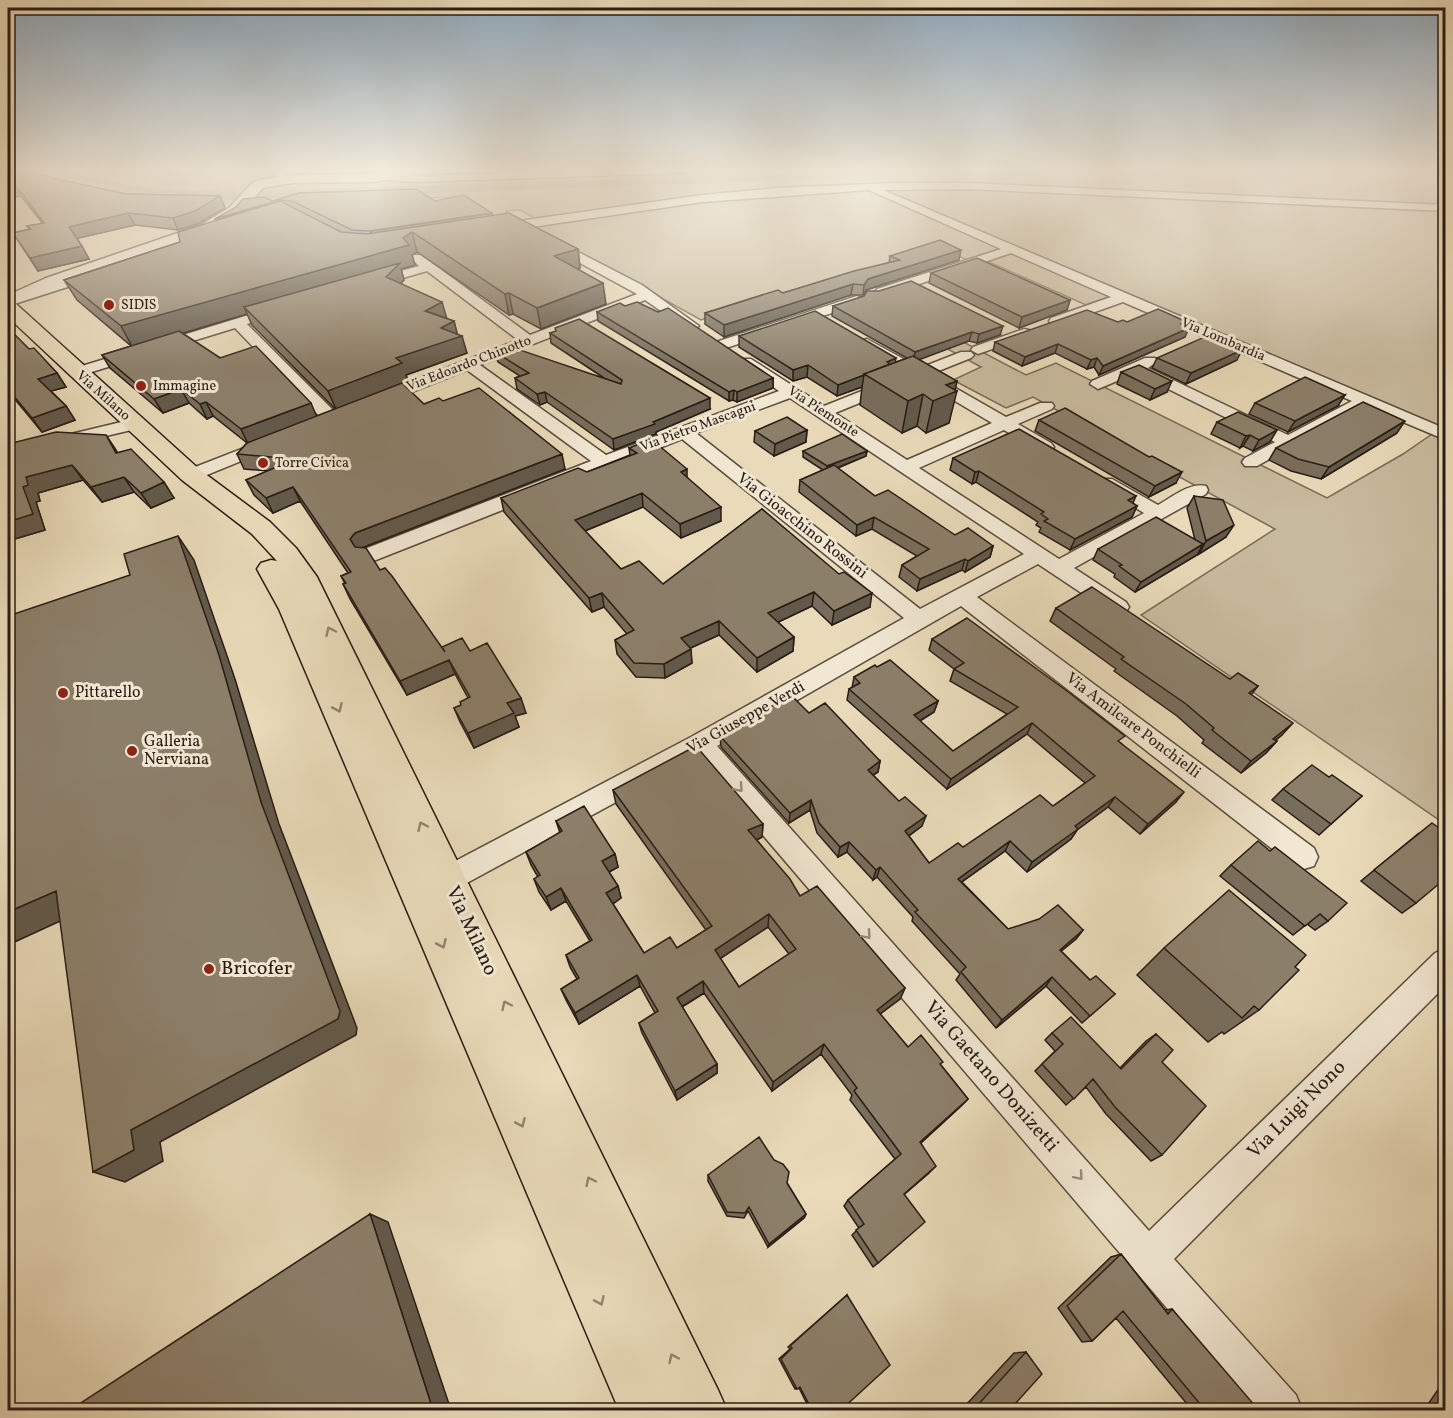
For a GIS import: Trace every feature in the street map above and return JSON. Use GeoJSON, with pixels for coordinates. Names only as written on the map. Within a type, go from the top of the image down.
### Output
{"type":"FeatureCollection","features":[{"type":"Feature","properties":{"kind":"main road","name":"Via Milano"},"geometry":{"type":"LineString","coordinates":[[8,307],[196,479],[266,562],[285,592],[698,1410]]}},
{"type":"Feature","properties":{"kind":"main road","name":"Via Milano"},"geometry":{"type":"LineString","coordinates":[[433,886],[648,1410]]}},
{"type":"Feature","properties":{"kind":"street"},"geometry":{"type":"LineString","coordinates":[[8,301],[52,281],[185,236]]}},
{"type":"Feature","properties":{"kind":"street"},"geometry":{"type":"LineString","coordinates":[[8,301],[210,236]]}},
{"type":"Feature","properties":{"kind":"street","name":"Via Piemonte"},"geometry":{"type":"LineString","coordinates":[[538,236],[646,295],[1122,610]]}},
{"type":"Feature","properties":{"kind":"street","name":"Via Lombardia"},"geometry":{"type":"LineString","coordinates":[[982,236],[1446,435]]}},
{"type":"Feature","properties":{"kind":"street"},"geometry":{"type":"LineString","coordinates":[[406,249],[528,341]]}},
{"type":"Feature","properties":{"kind":"street"},"geometry":{"type":"LineString","coordinates":[[872,295],[1012,249]]}},
{"type":"Feature","properties":{"kind":"street"},"geometry":{"type":"LineString","coordinates":[[977,261],[999,271]]}},
{"type":"Feature","properties":{"kind":"street"},"geometry":{"type":"LineString","coordinates":[[360,286],[428,267]]}},
{"type":"Feature","properties":{"kind":"street"},"geometry":{"type":"LineString","coordinates":[[911,282],[932,293]]}},
{"type":"Feature","properties":{"kind":"street","name":"Via Edoardo Chinotto"},"geometry":{"type":"LineString","coordinates":[[363,406],[646,295]]}},
{"type":"Feature","properties":{"kind":"street"},"geometry":{"type":"LineString","coordinates":[[822,412],[972,352],[1123,297]]}},
{"type":"Feature","properties":{"kind":"street"},"geometry":{"type":"LineString","coordinates":[[712,339],[816,314],[857,300]]}},
{"type":"Feature","properties":{"kind":"street"},"geometry":{"type":"LineString","coordinates":[[1063,300],[1085,310]]}},
{"type":"Feature","properties":{"kind":"street"},"geometry":{"type":"LineString","coordinates":[[77,372],[293,306]]}},
{"type":"Feature","properties":{"kind":"street"},"geometry":{"type":"LineString","coordinates":[[816,314],[837,326]]}},
{"type":"Feature","properties":{"kind":"street"},"geometry":{"type":"LineString","coordinates":[[582,320],[602,333]]}},
{"type":"Feature","properties":{"kind":"street"},"geometry":{"type":"LineString","coordinates":[[237,322],[336,416],[310,426]]}},
{"type":"Feature","properties":{"kind":"street"},"geometry":{"type":"LineString","coordinates":[[995,325],[1017,335]]}},
{"type":"Feature","properties":{"kind":"street"},"geometry":{"type":"LineString","coordinates":[[1190,344],[1211,334]]}},
{"type":"Feature","properties":{"kind":"street"},"geometry":{"type":"LineString","coordinates":[[857,338],[1056,453]]}},
{"type":"Feature","properties":{"kind":"street"},"geometry":{"type":"LineString","coordinates":[[1098,384],[1168,353]]}},
{"type":"Feature","properties":{"kind":"street"},"geometry":{"type":"LineString","coordinates":[[468,364],[604,462]]}},
{"type":"Feature","properties":{"kind":"street"},"geometry":{"type":"LineString","coordinates":[[1135,368],[1288,442]]}},
{"type":"Feature","properties":{"kind":"street","name":"Via Pietro Mascagni"},"geometry":{"type":"LineString","coordinates":[[369,555],[604,462],[792,392]]}},
{"type":"Feature","properties":{"kind":"street"},"geometry":{"type":"LineString","coordinates":[[1251,462],[1365,400]]}},
{"type":"Feature","properties":{"kind":"street"},"geometry":{"type":"LineString","coordinates":[[714,401],[734,414]]}},
{"type":"Feature","properties":{"kind":"street"},"geometry":{"type":"LineString","coordinates":[[906,467],[1046,406]]}},
{"type":"Feature","properties":{"kind":"street"},"geometry":{"type":"LineString","coordinates":[[8,454],[134,424]]}},
{"type":"Feature","properties":{"kind":"street","name":"Via Gioacchino Rossini"},"geometry":{"type":"LineString","coordinates":[[684,432],[919,619]]}},
{"type":"Feature","properties":{"kind":"street"},"geometry":{"type":"LineString","coordinates":[[196,479],[279,439]]}},
{"type":"Feature","properties":{"kind":"street"},"geometry":{"type":"LineString","coordinates":[[1096,477],[1156,512]]}},
{"type":"Feature","properties":{"kind":"street","name":"Via Giuseppe Verdi"},"geometry":{"type":"LineString","coordinates":[[433,886],[700,744],[962,596],[1048,561],[1199,490]]}},
{"type":"Feature","properties":{"kind":"street","name":"Via Amilcare Ponchielli"},"geometry":{"type":"LineString","coordinates":[[962,596],[1304,857]]}},
{"type":"Feature","properties":{"kind":"street","name":"Via Gaetano Donizetti"},"geometry":{"type":"LineString","coordinates":[[700,744],[1281,1410]]}},
{"type":"Feature","properties":{"kind":"street","name":"Via Luigi Nono"},"geometry":{"type":"LineString","coordinates":[[1149,1258],[1446,963]]}},
{"type":"Feature","properties":{"kind":"shaded area"},"geometry":{"type":"Polygon","coordinates":[[[550,236],[1445,236],[1445,430],[1123,292],[1086,305],[978,257],[967,260],[940,247],[840,277],[1026,375],[1056,363],[1327,498],[1403,454],[1432,434],[1445,440],[1445,824],[1141,615],[1275,529],[1033,397],[1006,408],[953,380],[981,367],[824,282],[701,320],[550,236]]]}},
{"type":"Feature","properties":{"kind":"building"},"geometry":{"type":"Polygon","coordinates":[[[15,236],[75,236],[82,246],[30,258],[15,236]]]}},
{"type":"Feature","properties":{"kind":"building"},"geometry":{"type":"Polygon","coordinates":[[[179,236],[406,236],[403,238],[409,245],[121,326],[64,280],[180,242],[179,236]]]}},
{"type":"Feature","properties":{"kind":"building"},"geometry":{"type":"Polygon","coordinates":[[[418,236],[553,236],[578,249],[554,256],[603,283],[537,308],[509,293],[505,294],[418,236]]]}},
{"type":"Feature","properties":{"kind":"building"},"geometry":{"type":"Polygon","coordinates":[[[940,240],[961,250],[868,279],[864,285],[853,284],[724,325],[705,313],[778,290],[783,293],[854,271],[900,260],[890,256],[940,240]]]}},
{"type":"Feature","properties":{"kind":"building"},"geometry":{"type":"Polygon","coordinates":[[[977,258],[1070,300],[1022,317],[931,273],[977,258]]]}},
{"type":"Feature","properties":{"kind":"building"},"geometry":{"type":"Polygon","coordinates":[[[400,263],[386,277],[442,302],[425,311],[454,321],[441,328],[462,336],[396,358],[402,363],[328,391],[244,307],[400,263]]]}},
{"type":"Feature","properties":{"kind":"building"},"geometry":{"type":"Polygon","coordinates":[[[911,281],[1003,326],[979,334],[972,332],[915,352],[833,306],[864,296],[867,291],[879,291],[911,281]]]}},
{"type":"Feature","properties":{"kind":"building"},"geometry":{"type":"Polygon","coordinates":[[[637,302],[658,312],[668,308],[773,378],[737,392],[734,390],[729,392],[597,312],[620,303],[625,306],[637,302]]]}},
{"type":"Feature","properties":{"kind":"building"},"geometry":{"type":"Polygon","coordinates":[[[1158,309],[1187,322],[1181,324],[1189,328],[1103,366],[1097,358],[1091,360],[1058,344],[1025,357],[995,342],[1087,310],[1118,322],[1123,320],[1127,322],[1158,309]]]}},
{"type":"Feature","properties":{"kind":"building"},"geometry":{"type":"Polygon","coordinates":[[[815,311],[896,358],[887,362],[890,364],[838,385],[808,365],[793,370],[739,336],[815,311]]]}},
{"type":"Feature","properties":{"kind":"building"},"geometry":{"type":"Polygon","coordinates":[[[579,319],[710,398],[653,422],[655,424],[613,439],[545,392],[537,394],[515,378],[529,373],[495,352],[508,346],[621,384],[622,380],[550,333],[556,331],[555,328],[579,319]]]}},
{"type":"Feature","properties":{"kind":"building"},"geometry":{"type":"Polygon","coordinates":[[[8,328],[29,349],[34,348],[57,373],[38,379],[66,406],[32,418],[8,389],[8,354],[10,354],[8,328]]]}},
{"type":"Feature","properties":{"kind":"building"},"geometry":{"type":"Polygon","coordinates":[[[179,331],[220,358],[256,346],[311,403],[241,429],[206,402],[200,404],[181,389],[154,399],[102,355],[179,331]]]}},
{"type":"Feature","properties":{"kind":"building"},"geometry":{"type":"Polygon","coordinates":[[[1209,335],[1242,350],[1191,373],[1157,358],[1209,335]]]}},
{"type":"Feature","properties":{"kind":"building"},"geometry":{"type":"Polygon","coordinates":[[[913,356],[957,381],[946,385],[957,391],[933,401],[923,394],[908,401],[864,374],[913,356]]]}},
{"type":"Feature","properties":{"kind":"building"},"geometry":{"type":"Polygon","coordinates":[[[1139,365],[1172,381],[1155,389],[1121,372],[1139,365]]]}},
{"type":"Feature","properties":{"kind":"building"},"geometry":{"type":"Polygon","coordinates":[[[1305,377],[1345,395],[1295,421],[1255,403],[1305,377]]]}},
{"type":"Feature","properties":{"kind":"building"},"geometry":{"type":"Polygon","coordinates":[[[402,383],[424,404],[439,398],[443,401],[479,388],[562,454],[355,533],[350,539],[355,547],[366,548],[380,570],[385,568],[392,576],[445,652],[442,647],[462,638],[470,651],[487,643],[521,698],[507,703],[514,713],[468,733],[454,708],[470,697],[449,660],[400,681],[343,584],[346,583],[341,576],[351,572],[293,487],[266,498],[246,480],[295,459],[237,454],[247,443],[402,383]]]}},
{"type":"Feature","properties":{"kind":"building"},"geometry":{"type":"Polygon","coordinates":[[[1363,402],[1405,421],[1329,467],[1298,459],[1276,448],[1363,402]]]}},
{"type":"Feature","properties":{"kind":"building"},"geometry":{"type":"Polygon","coordinates":[[[1065,408],[1149,457],[1152,456],[1182,472],[1155,486],[1039,420],[1065,408]]]}},
{"type":"Feature","properties":{"kind":"building"},"geometry":{"type":"Polygon","coordinates":[[[1238,412],[1277,430],[1259,440],[1217,422],[1238,412]]]}},
{"type":"Feature","properties":{"kind":"building"},"geometry":{"type":"Polygon","coordinates":[[[787,417],[807,430],[775,444],[755,431],[787,417]]]}},
{"type":"Feature","properties":{"kind":"building"},"geometry":{"type":"Polygon","coordinates":[[[1019,429],[1136,496],[1128,500],[1137,506],[1075,539],[1044,521],[1048,519],[1041,514],[1044,512],[979,471],[975,472],[953,458],[1019,429]]]}},
{"type":"Feature","properties":{"kind":"building"},"geometry":{"type":"Polygon","coordinates":[[[56,432],[106,435],[116,453],[131,449],[164,482],[141,493],[124,477],[91,487],[72,465],[26,477],[28,485],[23,487],[33,514],[8,522],[8,444],[56,432]]]}},
{"type":"Feature","properties":{"kind":"building"},"geometry":{"type":"Polygon","coordinates":[[[842,434],[867,451],[827,466],[803,451],[842,434]]]}},
{"type":"Feature","properties":{"kind":"building"},"geometry":{"type":"Polygon","coordinates":[[[651,439],[687,469],[681,472],[721,507],[680,524],[642,493],[575,520],[621,569],[639,561],[663,584],[762,509],[839,574],[844,572],[872,593],[834,611],[814,592],[768,613],[794,637],[757,658],[719,621],[681,638],[691,649],[664,664],[634,663],[615,640],[634,630],[602,593],[589,598],[501,498],[578,468],[587,472],[637,453],[629,448],[651,439]]]}},
{"type":"Feature","properties":{"kind":"building"},"geometry":{"type":"Polygon","coordinates":[[[834,465],[875,496],[888,490],[955,535],[968,528],[993,546],[968,561],[965,559],[920,579],[902,565],[929,549],[874,517],[857,525],[800,480],[834,465]]]}},
{"type":"Feature","properties":{"kind":"building"},"geometry":{"type":"Polygon","coordinates":[[[1194,496],[1223,500],[1234,525],[1206,541],[1194,496]]]}},
{"type":"Feature","properties":{"kind":"building"},"geometry":{"type":"Polygon","coordinates":[[[1156,517],[1203,544],[1141,582],[1119,566],[1122,565],[1098,549],[1156,517]]]}},
{"type":"Feature","properties":{"kind":"building"},"geometry":{"type":"Polygon","coordinates":[[[178,536],[219,655],[261,802],[340,1011],[338,1019],[131,1130],[134,1150],[93,1172],[56,891],[8,912],[8,616],[130,575],[124,554],[178,536]]]}},
{"type":"Feature","properties":{"kind":"building"},"geometry":{"type":"Polygon","coordinates":[[[1092,587],[1230,679],[1238,673],[1258,686],[1249,693],[1293,723],[1273,739],[1277,741],[1251,761],[1212,730],[1214,728],[1186,704],[1121,659],[1124,657],[1056,608],[1092,587]]]}},
{"type":"Feature","properties":{"kind":"building"},"geometry":{"type":"Polygon","coordinates":[[[967,618],[1125,736],[1118,741],[1184,792],[1148,824],[1115,797],[1075,826],[1078,829],[1032,862],[1010,841],[958,879],[1008,929],[1039,919],[1058,905],[1083,930],[1060,950],[1090,980],[1096,976],[1115,994],[1090,1016],[1052,977],[1002,1020],[961,972],[966,967],[915,912],[918,910],[880,867],[876,870],[849,842],[840,847],[819,823],[811,800],[790,813],[720,736],[791,695],[809,713],[825,703],[880,761],[868,770],[899,801],[905,797],[926,816],[905,831],[929,863],[958,843],[963,847],[1040,795],[1053,806],[1095,776],[1032,723],[951,779],[849,689],[860,683],[854,677],[875,665],[877,667],[890,660],[938,701],[914,715],[953,751],[1018,707],[954,669],[964,663],[932,639],[967,618]]]}},
{"type":"Feature","properties":{"kind":"building"},"geometry":{"type":"Polygon","coordinates":[[[696,746],[763,824],[748,830],[790,879],[800,896],[817,886],[905,988],[877,1010],[908,1047],[921,1035],[943,1062],[940,1064],[968,1099],[920,1142],[936,1166],[904,1194],[925,1222],[878,1263],[856,1230],[864,1224],[848,1200],[901,1154],[854,1091],[857,1088],[824,1044],[773,1082],[703,981],[677,998],[717,1064],[675,1091],[639,1023],[658,1011],[637,975],[575,1013],[561,989],[579,978],[566,955],[592,940],[561,888],[546,897],[534,879],[540,875],[526,852],[562,831],[556,821],[584,806],[615,854],[602,861],[618,886],[606,893],[644,953],[670,937],[677,948],[712,926],[613,790],[696,746]],[[769,914],[715,950],[739,987],[796,949],[769,914]]]}},
{"type":"Feature","properties":{"kind":"building"},"geometry":{"type":"Polygon","coordinates":[[[1312,765],[1329,777],[1332,775],[1362,796],[1331,824],[1283,789],[1312,765]]]}},
{"type":"Feature","properties":{"kind":"building"},"geometry":{"type":"Polygon","coordinates":[[[1432,823],[1446,833],[1446,878],[1416,903],[1374,870],[1432,823]]]}},
{"type":"Feature","properties":{"kind":"building"},"geometry":{"type":"Polygon","coordinates":[[[1258,841],[1270,851],[1275,847],[1347,903],[1328,921],[1320,914],[1305,926],[1231,865],[1258,841]]]}},
{"type":"Feature","properties":{"kind":"building"},"geometry":{"type":"Polygon","coordinates":[[[1229,890],[1306,955],[1295,967],[1299,970],[1259,1010],[1254,1006],[1242,1018],[1164,948],[1229,890]]]}},
{"type":"Feature","properties":{"kind":"building"},"geometry":{"type":"Polygon","coordinates":[[[1071,1017],[1121,1069],[1156,1034],[1173,1050],[1162,1062],[1206,1106],[1162,1155],[1115,1107],[1093,1079],[1074,1099],[1042,1064],[1063,1044],[1052,1033],[1071,1017]]]}},
{"type":"Feature","properties":{"kind":"building"},"geometry":{"type":"Polygon","coordinates":[[[759,1137],[774,1160],[783,1164],[789,1172],[787,1183],[806,1214],[769,1244],[749,1207],[745,1213],[727,1212],[708,1175],[759,1137]]]}},
{"type":"Feature","properties":{"kind":"building"},"geometry":{"type":"Polygon","coordinates":[[[370,1214],[433,1410],[70,1410],[370,1214]]]}},
{"type":"Feature","properties":{"kind":"building"},"geometry":{"type":"Polygon","coordinates":[[[1121,1254],[1168,1314],[1172,1309],[1256,1407],[1254,1410],[1205,1410],[1123,1311],[1092,1341],[1067,1306],[1121,1254]]]}},
{"type":"Feature","properties":{"kind":"building"},"geometry":{"type":"Polygon","coordinates":[[[847,1295],[890,1365],[841,1410],[812,1410],[800,1387],[797,1389],[781,1359],[792,1348],[790,1346],[847,1295]]]}},
{"type":"Feature","properties":{"kind":"building"},"geometry":{"type":"Polygon","coordinates":[[[1026,1352],[1042,1374],[1015,1404],[1021,1410],[977,1410],[975,1408],[1026,1352]]]}},
{"type":"Feature","properties":{"kind":"place","name":"SIDIS"},"geometry":{"type":"Point","coordinates":[109,305]}},
{"type":"Feature","properties":{"kind":"place","name":"Immagine"},"geometry":{"type":"Point","coordinates":[141,386]}},
{"type":"Feature","properties":{"kind":"place","name":"Torre Civica"},"geometry":{"type":"Point","coordinates":[263,463]}},
{"type":"Feature","properties":{"kind":"place","name":"Pittarello"},"geometry":{"type":"Point","coordinates":[63,693]}},
{"type":"Feature","properties":{"kind":"place","name":"Galleria Nerviana"},"geometry":{"type":"Point","coordinates":[132,751]}},
{"type":"Feature","properties":{"kind":"place","name":"Bricofer"},"geometry":{"type":"Point","coordinates":[209,969]}}]}
